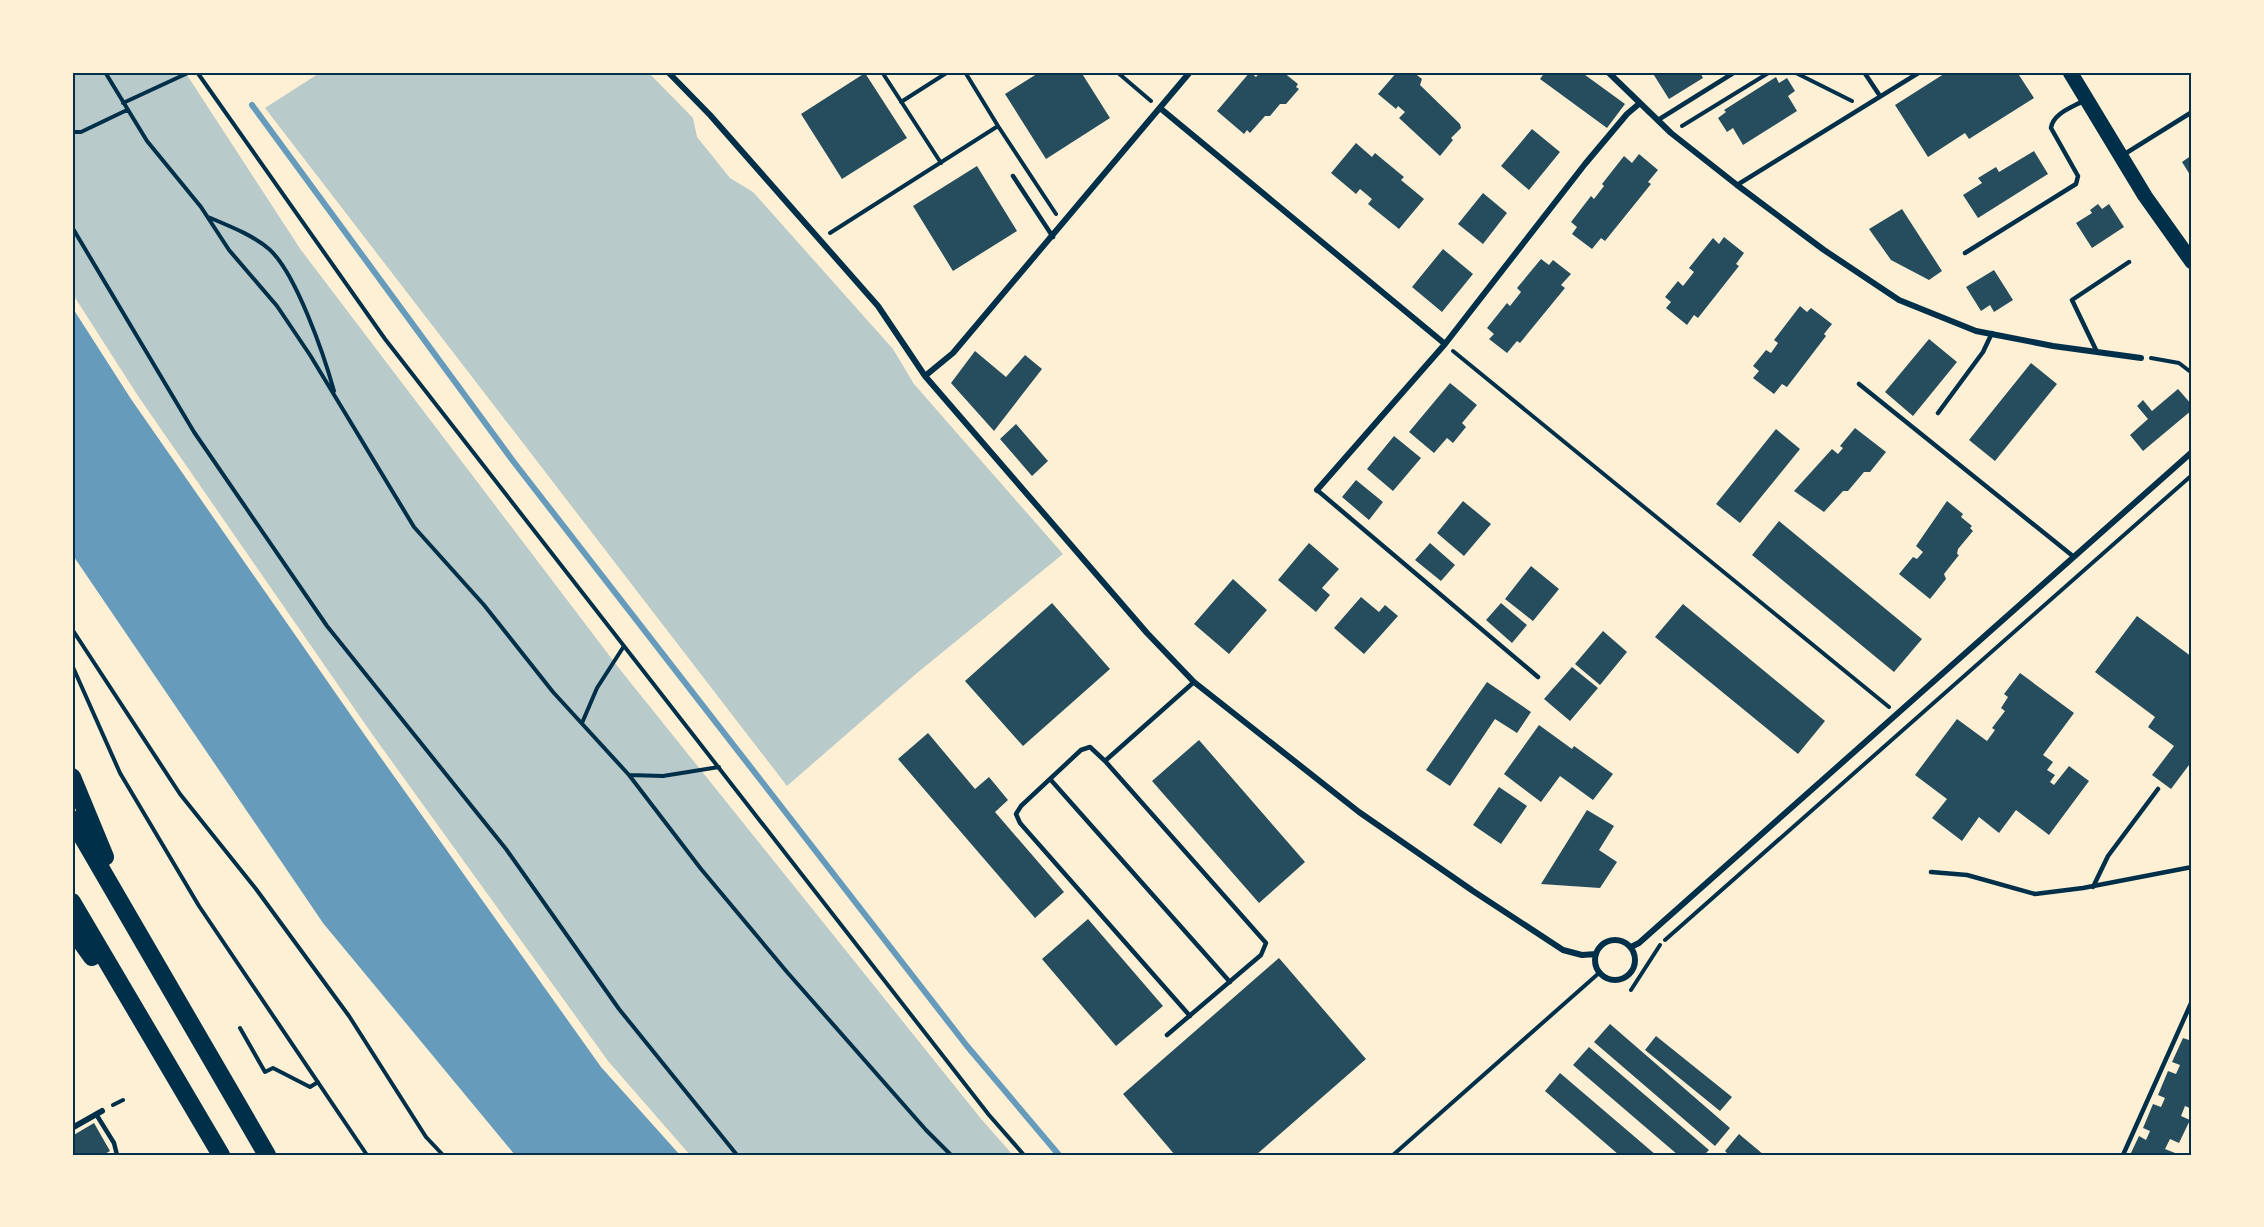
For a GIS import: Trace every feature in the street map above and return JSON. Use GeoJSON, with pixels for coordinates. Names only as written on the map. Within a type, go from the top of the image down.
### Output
{"type":"FeatureCollection","features":[{"type":"Feature","properties":{"kind":"highway"},"geometry":{"type":"LineString","coordinates":[[72,777],[133,926]]}},
{"type":"Feature","properties":{"kind":"highway"},"geometry":{"type":"LineString","coordinates":[[72,819],[267,1155]]}},
{"type":"Feature","properties":{"kind":"highway"},"geometry":{"type":"LineString","coordinates":[[72,902],[221,1155]]}},
{"type":"Feature","properties":{"kind":"highway"},"geometry":{"type":"LineString","coordinates":[[72,929],[150,1034]]}},
{"type":"Feature","properties":{"kind":"main road"},"geometry":{"type":"LineString","coordinates":[[2070,72],[2121,156],[2192,262]]}},
{"type":"Feature","properties":{"kind":"street"},"geometry":{"type":"LineString","coordinates":[[668,72],[710,115],[885,315],[925,376],[1147,633],[1194,682],[1359,812],[1466,886],[1563,950],[1582,956],[1596,954]]}},
{"type":"Feature","properties":{"kind":"street"},"geometry":{"type":"LineString","coordinates":[[925,376],[953,353],[1190,72]]}},
{"type":"Feature","properties":{"kind":"street"},"geometry":{"type":"LineString","coordinates":[[1608,72],[1671,133],[1737,185],[1824,250],[1899,300],[1976,331],[2097,352],[2141,357]]}},
{"type":"Feature","properties":{"kind":"street"},"geometry":{"type":"LineString","coordinates":[[1317,490],[1445,344],[1585,164],[1627,114],[1640,103]]}},
{"type":"Feature","properties":{"kind":"street"},"geometry":{"type":"LineString","coordinates":[[1160,108],[1445,344]]}},
{"type":"Feature","properties":{"kind":"street"},"geometry":{"type":"LineString","coordinates":[[1631,946],[1635,965],[1628,976],[1617,980],[1599,973],[1596,954],[1603,944],[1614,940],[1631,946],[1639,943],[2192,452]]}},
{"type":"Feature","properties":{"kind":"street"},"geometry":{"type":"LineString","coordinates":[[72,1128],[99,1113]]}},
{"type":"Feature","properties":{"kind":"lane"},"geometry":{"type":"LineString","coordinates":[[1658,120],[1735,72]]}},
{"type":"Feature","properties":{"kind":"lane"},"geometry":{"type":"LineString","coordinates":[[1864,72],[1880,96]]}},
{"type":"Feature","properties":{"kind":"lane"},"geometry":{"type":"LineString","coordinates":[[1737,185],[1920,72]]}},
{"type":"Feature","properties":{"kind":"lane"},"geometry":{"type":"LineString","coordinates":[[1965,253],[2076,184],[2078,176],[2055,135],[2052,123],[2060,114],[2086,99]]}},
{"type":"Feature","properties":{"kind":"lane"},"geometry":{"type":"LineString","coordinates":[[2121,156],[2192,112]]}},
{"type":"Feature","properties":{"kind":"lane"},"geometry":{"type":"LineString","coordinates":[[1013,176],[1053,237]]}},
{"type":"Feature","properties":{"kind":"lane"},"geometry":{"type":"LineString","coordinates":[[2097,352],[2072,300],[2129,262]]}},
{"type":"Feature","properties":{"kind":"lane"},"geometry":{"type":"LineString","coordinates":[[1938,414],[1983,352],[1992,333]]}},
{"type":"Feature","properties":{"kind":"lane"},"geometry":{"type":"LineString","coordinates":[[1859,384],[2074,557]]}},
{"type":"Feature","properties":{"kind":"lane"},"geometry":{"type":"LineString","coordinates":[[1317,490],[1538,677]]}},
{"type":"Feature","properties":{"kind":"lane"},"geometry":{"type":"LineString","coordinates":[[1105,761],[1194,682]]}},
{"type":"Feature","properties":{"kind":"lane"},"geometry":{"type":"LineString","coordinates":[[1167,1035],[1190,1016],[1230,982],[1261,955],[1266,943],[1095,750],[1086,747],[1021,806],[1016,814],[1017,818],[1190,1016]]}},
{"type":"Feature","properties":{"kind":"lane"},"geometry":{"type":"LineString","coordinates":[[1050,779],[1230,982]]}},
{"type":"Feature","properties":{"kind":"lane"},"geometry":{"type":"LineString","coordinates":[[2093,886],[2108,856],[2158,789]]}},
{"type":"Feature","properties":{"kind":"lane"},"geometry":{"type":"LineString","coordinates":[[1931,872],[1967,875],[2035,894],[2093,886],[2192,867]]}},
{"type":"Feature","properties":{"kind":"lane"},"geometry":{"type":"LineString","coordinates":[[2122,1155],[2192,1001]]}},
{"type":"Feature","properties":{"kind":"lane"},"geometry":{"type":"LineString","coordinates":[[99,1113],[114,1143],[117,1155]]}},
{"type":"Feature","properties":{"kind":"path"},"geometry":{"type":"LineString","coordinates":[[105,72],[127,110],[164,164],[208,218],[244,270],[277,306],[336,397],[414,527],[484,605],[554,692],[629,775],[701,869],[787,972],[926,1130],[951,1155]]}},
{"type":"Feature","properties":{"kind":"path"},"geometry":{"type":"LineString","coordinates":[[123,103],[190,72]]}},
{"type":"Feature","properties":{"kind":"path"},"geometry":{"type":"LineString","coordinates":[[197,72],[385,339],[989,1116],[1024,1155]]}},
{"type":"Feature","properties":{"kind":"path"},"geometry":{"type":"LineString","coordinates":[[882,72],[941,163]]}},
{"type":"Feature","properties":{"kind":"path"},"geometry":{"type":"LineString","coordinates":[[901,102],[948,72]]}},
{"type":"Feature","properties":{"kind":"path"},"geometry":{"type":"LineString","coordinates":[[965,72],[1063,225]]}},
{"type":"Feature","properties":{"kind":"path"},"geometry":{"type":"LineString","coordinates":[[1117,72],[1160,108]]}},
{"type":"Feature","properties":{"kind":"path"},"geometry":{"type":"LineString","coordinates":[[1671,133],[1770,72]]}},
{"type":"Feature","properties":{"kind":"path"},"geometry":{"type":"LineString","coordinates":[[1794,72],[1863,106]]}},
{"type":"Feature","properties":{"kind":"path"},"geometry":{"type":"LineString","coordinates":[[72,132],[81,132],[127,110]]}},
{"type":"Feature","properties":{"kind":"path"},"geometry":{"type":"LineString","coordinates":[[819,240],[998,126]]}},
{"type":"Feature","properties":{"kind":"path"},"geometry":{"type":"LineString","coordinates":[[208,218],[258,241],[286,269],[327,367],[336,397]]}},
{"type":"Feature","properties":{"kind":"path"},"geometry":{"type":"LineString","coordinates":[[72,227],[194,432],[327,626],[506,849],[619,1010],[737,1155]]}},
{"type":"Feature","properties":{"kind":"path"},"geometry":{"type":"LineString","coordinates":[[1445,344],[1897,713]]}},
{"type":"Feature","properties":{"kind":"path"},"geometry":{"type":"LineString","coordinates":[[2141,357],[2169,360],[2192,373]]}},
{"type":"Feature","properties":{"kind":"path"},"geometry":{"type":"LineString","coordinates":[[1631,990],[1660,945],[2192,475]]}},
{"type":"Feature","properties":{"kind":"path"},"geometry":{"type":"LineString","coordinates":[[72,629],[180,794],[256,889],[349,1016],[426,1137],[443,1155]]}},
{"type":"Feature","properties":{"kind":"path"},"geometry":{"type":"LineString","coordinates":[[582,723],[597,688],[624,646]]}},
{"type":"Feature","properties":{"kind":"path"},"geometry":{"type":"LineString","coordinates":[[72,665],[120,773],[199,906],[367,1155]]}},
{"type":"Feature","properties":{"kind":"path"},"geometry":{"type":"LineString","coordinates":[[629,775],[663,776],[719,767]]}},
{"type":"Feature","properties":{"kind":"path"},"geometry":{"type":"LineString","coordinates":[[1639,943],[1660,945]]}},
{"type":"Feature","properties":{"kind":"path"},"geometry":{"type":"LineString","coordinates":[[1393,1155],[1599,973]]}},
{"type":"Feature","properties":{"kind":"path"},"geometry":{"type":"LineString","coordinates":[[240,1028],[265,1072],[273,1068],[310,1087],[318,1082]]}},
{"type":"Feature","properties":{"kind":"shaded area"},"geometry":{"type":"Polygon","coordinates":[[[72,72],[185,72],[301,250],[618,667],[982,1120],[1013,1155],[690,1155],[608,1061],[372,734],[138,396],[72,293],[72,72]]]}},
{"type":"Feature","properties":{"kind":"shaded area"},"geometry":{"type":"Polygon","coordinates":[[[321,72],[648,72],[693,118],[697,137],[730,178],[753,192],[893,349],[914,384],[1063,554],[917,673],[787,786],[265,108],[321,72]]]}},
{"type":"Feature","properties":{"kind":"water"},"geometry":{"type":"Polygon","coordinates":[[[72,307],[131,399],[364,734],[601,1067],[680,1155],[515,1155],[323,923],[72,554],[72,307]]]}},
{"type":"Feature","properties":{"kind":"building"},"geometry":{"type":"Polygon","coordinates":[[[1040,72],[1081,72],[1110,118],[1046,159],[1005,94],[1040,72]]]}},
{"type":"Feature","properties":{"kind":"building"},"geometry":{"type":"Polygon","coordinates":[[[1250,72],[1256,77],[1260,72],[1283,72],[1298,84],[1296,87],[1299,89],[1286,104],[1280,104],[1250,133],[1247,130],[1244,134],[1217,111],[1250,72]]]}},
{"type":"Feature","properties":{"kind":"building"},"geometry":{"type":"Polygon","coordinates":[[[1397,72],[1413,72],[1422,79],[1420,85],[1460,124],[1461,128],[1451,138],[1453,140],[1440,156],[1399,118],[1405,112],[1398,106],[1396,109],[1378,94],[1397,72]]]}},
{"type":"Feature","properties":{"kind":"building"},"geometry":{"type":"Polygon","coordinates":[[[1545,72],[1581,72],[1625,104],[1607,128],[1540,79],[1545,72]]]}},
{"type":"Feature","properties":{"kind":"building"},"geometry":{"type":"Polygon","coordinates":[[[1652,72],[1700,72],[1703,78],[1669,99],[1652,72]]]}},
{"type":"Feature","properties":{"kind":"building"},"geometry":{"type":"Polygon","coordinates":[[[1947,72],[2017,72],[2034,98],[1969,139],[1965,133],[1928,157],[1895,105],[1947,72]]]}},
{"type":"Feature","properties":{"kind":"building"},"geometry":{"type":"Polygon","coordinates":[[[865,73],[907,138],[842,179],[801,114],[865,73]]]}},
{"type":"Feature","properties":{"kind":"building"},"geometry":{"type":"Polygon","coordinates":[[[1776,77],[1779,83],[1787,78],[1795,91],[1788,96],[1797,111],[1743,145],[1733,128],[1727,132],[1718,118],[1726,112],[1724,110],[1776,77]]]}},
{"type":"Feature","properties":{"kind":"building"},"geometry":{"type":"Polygon","coordinates":[[[1532,129],[1560,152],[1529,190],[1501,166],[1532,129]]]}},
{"type":"Feature","properties":{"kind":"building"},"geometry":{"type":"Polygon","coordinates":[[[1356,143],[1372,157],[1375,153],[1404,177],[1401,180],[1424,199],[1399,229],[1368,204],[1372,199],[1360,189],[1356,194],[1331,173],[1356,143]]]}},
{"type":"Feature","properties":{"kind":"building"},"geometry":{"type":"Polygon","coordinates":[[[2034,151],[2048,174],[1978,218],[1963,195],[1982,183],[1978,178],[1996,167],[1999,172],[2034,151]]]}},
{"type":"Feature","properties":{"kind":"building"},"geometry":{"type":"Polygon","coordinates":[[[1639,154],[1658,170],[1648,182],[1651,184],[1605,241],[1601,238],[1592,249],[1572,234],[1577,227],[1571,222],[1591,196],[1594,199],[1604,186],[1602,184],[1624,156],[1632,163],[1639,154]]]}},
{"type":"Feature","properties":{"kind":"building"},"geometry":{"type":"Polygon","coordinates":[[[2192,155],[2192,178],[2182,162],[2192,155]]]}},
{"type":"Feature","properties":{"kind":"building"},"geometry":{"type":"Polygon","coordinates":[[[977,166],[1017,231],[953,271],[913,206],[977,166]]]}},
{"type":"Feature","properties":{"kind":"building"},"geometry":{"type":"Polygon","coordinates":[[[1483,193],[1507,213],[1483,244],[1458,224],[1483,193]]]}},
{"type":"Feature","properties":{"kind":"building"},"geometry":{"type":"Polygon","coordinates":[[[2098,204],[2102,209],[2109,204],[2124,227],[2092,248],[2076,223],[2092,213],[2090,210],[2098,204]]]}},
{"type":"Feature","properties":{"kind":"building"},"geometry":{"type":"Polygon","coordinates":[[[1902,209],[1942,271],[1929,280],[1891,260],[1869,229],[1902,209]]]}},
{"type":"Feature","properties":{"kind":"building"},"geometry":{"type":"Polygon","coordinates":[[[1724,237],[1744,253],[1736,264],[1739,266],[1698,318],[1694,315],[1687,325],[1666,308],[1671,302],[1665,297],[1678,281],[1683,286],[1694,272],[1689,268],[1713,238],[1719,244],[1724,237]]]}},
{"type":"Feature","properties":{"kind":"building"},"geometry":{"type":"Polygon","coordinates":[[[1443,249],[1473,274],[1442,312],[1412,287],[1443,249]]]}},
{"type":"Feature","properties":{"kind":"building"},"geometry":{"type":"Polygon","coordinates":[[[1541,259],[1549,265],[1553,260],[1571,274],[1561,285],[1565,288],[1520,343],[1517,341],[1507,353],[1489,339],[1494,334],[1487,328],[1507,303],[1510,306],[1521,292],[1517,288],[1541,259]]]}},
{"type":"Feature","properties":{"kind":"building"},"geometry":{"type":"Polygon","coordinates":[[[1994,270],[2013,300],[1994,312],[1990,305],[1981,311],[1966,287],[1994,270]]]}},
{"type":"Feature","properties":{"kind":"building"},"geometry":{"type":"Polygon","coordinates":[[[1800,306],[1807,312],[1811,308],[1832,324],[1824,334],[1826,336],[1787,387],[1782,384],[1774,394],[1753,378],[1759,371],[1753,366],[1766,350],[1771,353],[1778,343],[1774,340],[1800,306]]]}},
{"type":"Feature","properties":{"kind":"building"},"geometry":{"type":"Polygon","coordinates":[[[1929,339],[1957,362],[1913,416],[1885,392],[1929,339]]]}},
{"type":"Feature","properties":{"kind":"building"},"geometry":{"type":"Polygon","coordinates":[[[975,351],[1006,377],[1025,355],[1042,369],[994,431],[951,383],[975,351]]]}},
{"type":"Feature","properties":{"kind":"building"},"geometry":{"type":"Polygon","coordinates":[[[2031,363],[2057,384],[1995,461],[1969,440],[2031,363]]]}},
{"type":"Feature","properties":{"kind":"building"},"geometry":{"type":"Polygon","coordinates":[[[1450,383],[1477,405],[1462,423],[1466,427],[1453,443],[1447,438],[1434,453],[1409,432],[1450,383]]]}},
{"type":"Feature","properties":{"kind":"building"},"geometry":{"type":"Polygon","coordinates":[[[2178,389],[2192,405],[2192,410],[2143,451],[2130,435],[2148,419],[2137,406],[2143,400],[2152,411],[2178,389]]]}},
{"type":"Feature","properties":{"kind":"building"},"geometry":{"type":"Polygon","coordinates":[[[1016,424],[1048,461],[1032,476],[1000,439],[1016,424]]]}},
{"type":"Feature","properties":{"kind":"building"},"geometry":{"type":"Polygon","coordinates":[[[1855,428],[1886,452],[1870,472],[1864,472],[1848,491],[1843,491],[1824,512],[1794,491],[1832,449],[1838,454],[1843,448],[1840,446],[1855,428]]]}},
{"type":"Feature","properties":{"kind":"building"},"geometry":{"type":"Polygon","coordinates":[[[1776,429],[1800,449],[1740,523],[1716,504],[1776,429]]]}},
{"type":"Feature","properties":{"kind":"building"},"geometry":{"type":"Polygon","coordinates":[[[1394,436],[1421,458],[1393,491],[1367,469],[1394,436]]]}},
{"type":"Feature","properties":{"kind":"building"},"geometry":{"type":"Polygon","coordinates":[[[1356,480],[1383,502],[1369,520],[1342,497],[1356,480]]]}},
{"type":"Feature","properties":{"kind":"building"},"geometry":{"type":"Polygon","coordinates":[[[1463,501],[1491,524],[1464,556],[1437,533],[1463,501]]]}},
{"type":"Feature","properties":{"kind":"building"},"geometry":{"type":"Polygon","coordinates":[[[1947,501],[1963,514],[1961,517],[1972,526],[1970,528],[1973,531],[1958,549],[1957,554],[1959,555],[1944,574],[1946,579],[1930,599],[1899,574],[1913,557],[1917,559],[1923,552],[1916,546],[1947,501]]]}},
{"type":"Feature","properties":{"kind":"building"},"geometry":{"type":"Polygon","coordinates":[[[1779,521],[1922,639],[1894,672],[1752,555],[1779,521]]]}},
{"type":"Feature","properties":{"kind":"building"},"geometry":{"type":"Polygon","coordinates":[[[1309,543],[1339,569],[1322,588],[1330,595],[1316,612],[1278,580],[1309,543]]]}},
{"type":"Feature","properties":{"kind":"building"},"geometry":{"type":"Polygon","coordinates":[[[1430,543],[1455,565],[1441,581],[1415,560],[1430,543]]]}},
{"type":"Feature","properties":{"kind":"building"},"geometry":{"type":"Polygon","coordinates":[[[1531,566],[1559,589],[1533,621],[1505,599],[1531,566]]]}},
{"type":"Feature","properties":{"kind":"building"},"geometry":{"type":"Polygon","coordinates":[[[1233,579],[1267,610],[1229,654],[1194,624],[1233,579]]]}},
{"type":"Feature","properties":{"kind":"building"},"geometry":{"type":"Polygon","coordinates":[[[1361,597],[1379,612],[1385,605],[1398,616],[1364,654],[1334,628],[1361,597]]]}},
{"type":"Feature","properties":{"kind":"building"},"geometry":{"type":"Polygon","coordinates":[[[1052,603],[1110,669],[1023,746],[965,681],[1052,603]]]}},
{"type":"Feature","properties":{"kind":"building"},"geometry":{"type":"Polygon","coordinates":[[[1501,603],[1527,625],[1512,643],[1486,620],[1501,603]]]}},
{"type":"Feature","properties":{"kind":"building"},"geometry":{"type":"Polygon","coordinates":[[[1683,604],[1825,721],[1798,754],[1655,637],[1683,604]]]}},
{"type":"Feature","properties":{"kind":"building"},"geometry":{"type":"Polygon","coordinates":[[[2137,616],[2192,657],[2192,761],[2171,789],[2152,775],[2174,746],[2148,727],[2155,717],[2095,672],[2137,616]]]}},
{"type":"Feature","properties":{"kind":"building"},"geometry":{"type":"Polygon","coordinates":[[[1603,631],[1627,652],[1600,685],[1575,664],[1603,631]]]}},
{"type":"Feature","properties":{"kind":"building"},"geometry":{"type":"Polygon","coordinates":[[[1572,667],[1598,688],[1570,721],[1544,699],[1572,667]]]}},
{"type":"Feature","properties":{"kind":"building"},"geometry":{"type":"Polygon","coordinates":[[[2020,673],[2074,713],[2043,755],[2053,762],[2047,770],[2055,775],[2050,782],[2054,785],[2069,766],[2089,781],[2049,835],[2016,810],[1999,833],[1979,817],[1962,841],[1932,818],[1947,799],[1915,775],[1957,719],[1987,741],[1995,730],[1992,728],[2005,711],[2001,708],[2008,697],[2004,694],[2020,673]]]}},
{"type":"Feature","properties":{"kind":"building"},"geometry":{"type":"Polygon","coordinates":[[[1487,682],[1531,712],[1517,733],[1495,719],[1450,786],[1426,770],[1487,682]]]}},
{"type":"Feature","properties":{"kind":"building"},"geometry":{"type":"Polygon","coordinates":[[[1539,725],[1572,749],[1574,746],[1613,774],[1593,800],[1560,776],[1541,802],[1504,774],[1539,725]]]}},
{"type":"Feature","properties":{"kind":"building"},"geometry":{"type":"Polygon","coordinates":[[[928,733],[975,789],[989,777],[1008,800],[995,812],[1064,892],[1035,918],[898,759],[928,733]]]}},
{"type":"Feature","properties":{"kind":"building"},"geometry":{"type":"Polygon","coordinates":[[[1199,740],[1305,862],[1259,903],[1152,781],[1199,740]]]}},
{"type":"Feature","properties":{"kind":"building"},"geometry":{"type":"Polygon","coordinates":[[[1499,787],[1527,806],[1501,844],[1473,825],[1499,787]]]}},
{"type":"Feature","properties":{"kind":"building"},"geometry":{"type":"Polygon","coordinates":[[[1587,810],[1614,826],[1599,850],[1617,862],[1600,888],[1541,884],[1587,810]]]}},
{"type":"Feature","properties":{"kind":"building"},"geometry":{"type":"Polygon","coordinates":[[[1088,919],[1163,1006],[1116,1046],[1042,959],[1088,919]]]}},
{"type":"Feature","properties":{"kind":"building"},"geometry":{"type":"Polygon","coordinates":[[[1279,958],[1366,1059],[1256,1155],[1175,1155],[1123,1094],[1279,958]]]}},
{"type":"Feature","properties":{"kind":"building"},"geometry":{"type":"Polygon","coordinates":[[[1610,1024],[1730,1128],[1715,1146],[1594,1042],[1610,1024]]]}},
{"type":"Feature","properties":{"kind":"building"},"geometry":{"type":"Polygon","coordinates":[[[2192,1033],[2192,1109],[2185,1106],[2181,1116],[2190,1120],[2179,1143],[2170,1139],[2165,1149],[2175,1153],[2174,1155],[2130,1155],[2139,1136],[2146,1140],[2150,1131],[2143,1128],[2153,1104],[2161,1107],[2165,1098],[2158,1095],[2168,1071],[2176,1074],[2180,1065],[2172,1062],[2183,1038],[2189,1040],[2192,1033]]]}},
{"type":"Feature","properties":{"kind":"building"},"geometry":{"type":"Polygon","coordinates":[[[1656,1036],[1732,1097],[1720,1111],[1645,1050],[1656,1036]]]}},
{"type":"Feature","properties":{"kind":"building"},"geometry":{"type":"Polygon","coordinates":[[[1589,1047],[1709,1150],[1704,1155],[1678,1155],[1573,1065],[1589,1047]]]}},
{"type":"Feature","properties":{"kind":"building"},"geometry":{"type":"Polygon","coordinates":[[[1560,1073],[1656,1155],[1619,1155],[1545,1091],[1560,1073]]]}},
{"type":"Feature","properties":{"kind":"building"},"geometry":{"type":"Polygon","coordinates":[[[94,1123],[110,1151],[103,1155],[75,1155],[72,1149],[72,1136],[94,1123]]]}},
{"type":"Feature","properties":{"kind":"building"},"geometry":{"type":"Polygon","coordinates":[[[1739,1134],[1764,1155],[1729,1155],[1725,1151],[1739,1134]]]}},
{"type":"Feature","properties":{"kind":"waterway"},"geometry":{"type":"LineString","coordinates":[[252,105],[513,461],[967,1046],[1059,1155]]}}]}
